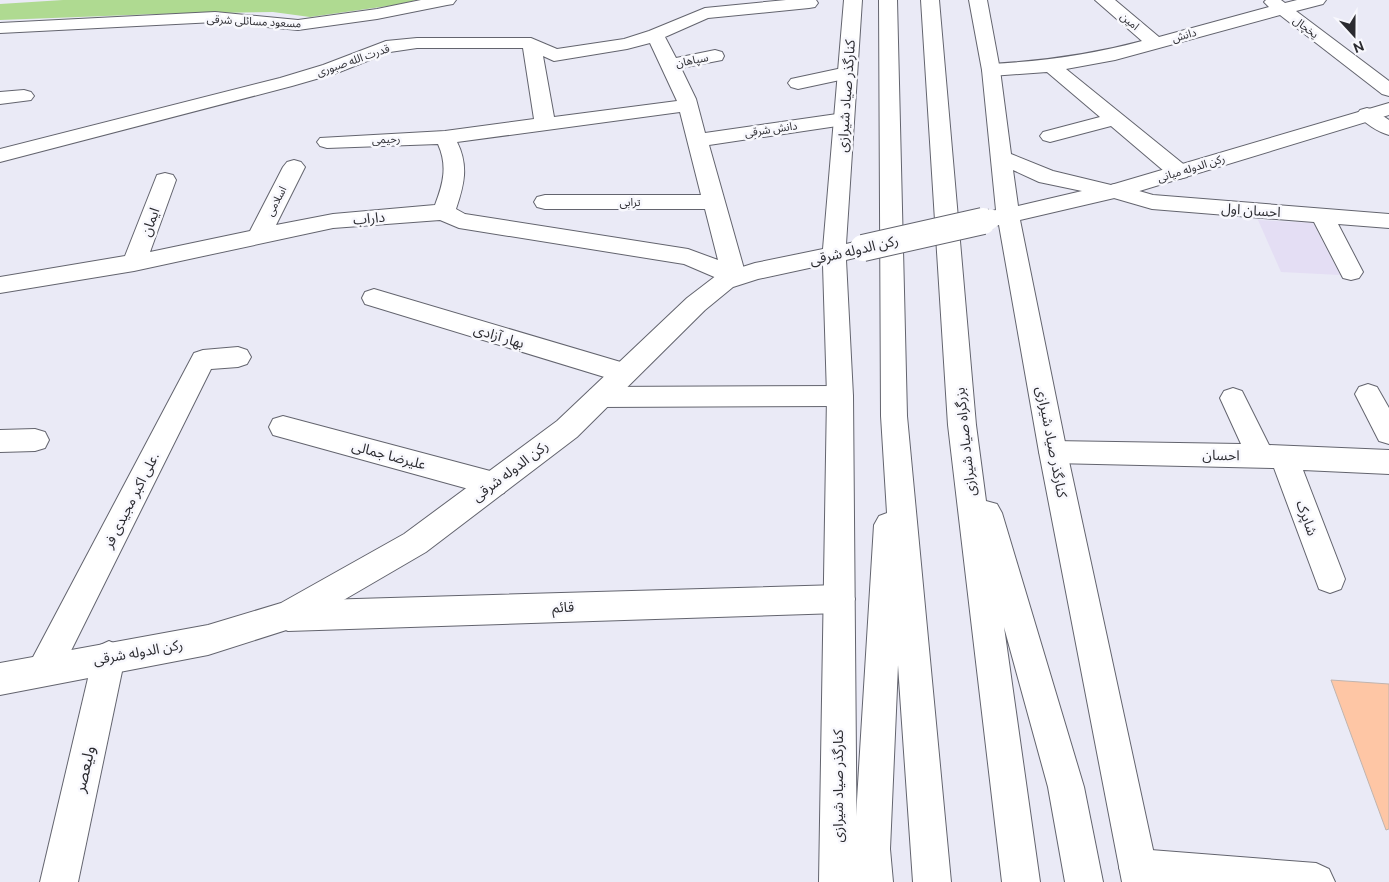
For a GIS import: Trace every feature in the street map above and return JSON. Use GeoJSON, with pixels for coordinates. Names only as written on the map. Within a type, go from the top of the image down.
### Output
{"type":"FeatureCollection","features":[{"type":"Feature","properties":{"kind":"main road","name":"مسعود مسائلی شرقی"},"geometry":{"type":"LineString","coordinates":[[0,28],[215,17],[298,24],[377,14],[447,0]]}},
{"type":"Feature","properties":{"kind":"main road","name":"کنارگذر صیاد شیرازی"},"geometry":{"type":"LineString","coordinates":[[838,882],[840,396],[849,251],[844,119],[853,0]]}},
{"type":"Feature","properties":{"kind":"main road"},"geometry":{"type":"LineString","coordinates":[[874,882],[872,849],[894,416],[888,0]]}},
{"type":"Feature","properties":{"kind":"main road","name":"بزرگراه صیاد شیرازی"},"geometry":{"type":"LineString","coordinates":[[930,0],[962,425],[1022,882]]}},
{"type":"Feature","properties":{"kind":"main road","name":"کنارگذر صیاد شیرازی"},"geometry":{"type":"LineString","coordinates":[[978,0],[991,70],[1001,157],[1000,217],[1053,452],[1140,875]]}},
{"type":"Feature","properties":{"kind":"main road","name":"امین"},"geometry":{"type":"LineString","coordinates":[[1104,0],[1155,43]]}},
{"type":"Feature","properties":{"kind":"main road","name":"دانش"},"geometry":{"type":"LineString","coordinates":[[991,70],[1051,66],[1108,56],[1276,4],[1317,0]]}},
{"type":"Feature","properties":{"kind":"main road","name":"قدرت الله صبوری"},"geometry":{"type":"LineString","coordinates":[[0,156],[285,82],[330,69],[386,48],[417,43],[531,43],[554,55],[626,44],[655,35],[704,7],[808,4]]}},
{"type":"Feature","properties":{"kind":"main road","name":"یخچال"},"geometry":{"type":"LineString","coordinates":[[1276,4],[1389,90]]}},
{"type":"Feature","properties":{"kind":"main road"},"geometry":{"type":"LineString","coordinates":[[655,35],[688,106],[734,276]]}},
{"type":"Feature","properties":{"kind":"main road"},"geometry":{"type":"LineString","coordinates":[[531,43],[546,124]]}},
{"type":"Feature","properties":{"kind":"main road","name":"سپاهان"},"geometry":{"type":"LineString","coordinates":[[670,65],[715,56]]}},
{"type":"Feature","properties":{"kind":"main road"},"geometry":{"type":"LineString","coordinates":[[1051,66],[1179,172]]}},
{"type":"Feature","properties":{"kind":"main road"},"geometry":{"type":"LineString","coordinates":[[798,83],[848,73]]}},
{"type":"Feature","properties":{"kind":"main road"},"geometry":{"type":"LineString","coordinates":[[0,98],[24,96]]}},
{"type":"Feature","properties":{"kind":"main road","name":"رحیمی"},"geometry":{"type":"LineString","coordinates":[[327,142],[445,137],[688,106]]}},
{"type":"Feature","properties":{"kind":"main road","name":"رکن الدوله میانی"},"geometry":{"type":"LineString","coordinates":[[1000,217],[1115,191],[1367,114],[1389,109]]}},
{"type":"Feature","properties":{"kind":"main road"},"geometry":{"type":"LineString","coordinates":[[1367,114],[1389,130]]}},
{"type":"Feature","properties":{"kind":"main road","name":"دانش شرقی"},"geometry":{"type":"LineString","coordinates":[[697,140],[844,119]]}},
{"type":"Feature","properties":{"kind":"main road"},"geometry":{"type":"LineString","coordinates":[[1050,136],[1115,119]]}},
{"type":"Feature","properties":{"kind":"main road"},"geometry":{"type":"LineString","coordinates":[[444,212],[456,174],[452,151],[445,137]]}},
{"type":"Feature","properties":{"kind":"main road","name":"احسان اول"},"geometry":{"type":"LineString","coordinates":[[1001,157],[1046,177],[1115,191],[1152,202],[1389,220]]}},
{"type":"Feature","properties":{"kind":"main road","name":"اسلامی"},"geometry":{"type":"LineString","coordinates":[[258,236],[294,167]]}},
{"type":"Feature","properties":{"kind":"main road","name":"ایمان"},"geometry":{"type":"LineString","coordinates":[[134,263],[165,180]]}},
{"type":"Feature","properties":{"kind":"main road","name":"ترابی"},"geometry":{"type":"LineString","coordinates":[[545,202],[714,202]]}},
{"type":"Feature","properties":{"kind":"main road","name":"داراب"},"geometry":{"type":"LineString","coordinates":[[0,285],[134,263],[333,221],[444,212],[458,221],[688,257],[734,276]]}},
{"type":"Feature","properties":{"kind":"main road"},"geometry":{"type":"LineString","coordinates":[[1322,216],[1351,272]]}},
{"type":"Feature","properties":{"kind":"main road","name":"رکن الدوله شرقی"},"geometry":{"type":"LineString","coordinates":[[0,679],[208,640],[288,616],[414,544],[567,428],[696,304],[724,281],[734,276],[1000,217]]}},
{"type":"Feature","properties":{"kind":"main road","name":"بهار آزادی"},"geometry":{"type":"LineString","coordinates":[[374,298],[624,374]]}},
{"type":"Feature","properties":{"kind":"main road","name":"علی اکبر مجیدی فر."},"geometry":{"type":"LineString","coordinates":[[44,670],[203,360],[238,357]]}},
{"type":"Feature","properties":{"kind":"main road"},"geometry":{"type":"LineString","coordinates":[[1368,394],[1389,433]]}},
{"type":"Feature","properties":{"kind":"main road"},"geometry":{"type":"LineString","coordinates":[[599,397],[840,396]]}},
{"type":"Feature","properties":{"kind":"main road","name":"شاپرک"},"geometry":{"type":"LineString","coordinates":[[1233,398],[1273,457],[1330,579]]}},
{"type":"Feature","properties":{"kind":"main road"},"geometry":{"type":"LineString","coordinates":[[894,416],[932,882]]}},
{"type":"Feature","properties":{"kind":"main road"},"geometry":{"type":"LineString","coordinates":[[962,425],[1066,787],[1084,882]]}},
{"type":"Feature","properties":{"kind":"main road","name":"علیرضا جمالی"},"geometry":{"type":"LineString","coordinates":[[283,426],[494,484]]}},
{"type":"Feature","properties":{"kind":"main road"},"geometry":{"type":"LineString","coordinates":[[0,442],[35,440]]}},
{"type":"Feature","properties":{"kind":"main road","name":"احسان"},"geometry":{"type":"LineString","coordinates":[[1053,452],[1273,457],[1389,462]]}},
{"type":"Feature","properties":{"kind":"main road","name":"قائم"},"geometry":{"type":"LineString","coordinates":[[288,616],[839,599]]}},
{"type":"Feature","properties":{"kind":"main road","name":"ولیعصر"},"geometry":{"type":"LineString","coordinates":[[59,882],[110,657]]}},
{"type":"Feature","properties":{"kind":"main road"},"geometry":{"type":"LineString","coordinates":[[1140,875],[1316,882]]}},
{"type":"Feature","properties":{"kind":"shaded area"},"geometry":{"type":"Polygon","coordinates":[[[1258,220],[1313,223],[1340,275],[1281,272],[1258,220]]]}},
{"type":"Feature","properties":{"kind":"green space"},"geometry":{"type":"Polygon","coordinates":[[[63,0],[417,0],[310,17],[273,12],[0,20],[0,4],[63,0]]]}},
{"type":"Feature","properties":{"kind":"building"},"geometry":{"type":"Polygon","coordinates":[[[1331,680],[1389,684],[1389,829],[1386,830],[1331,680]]]}}]}
